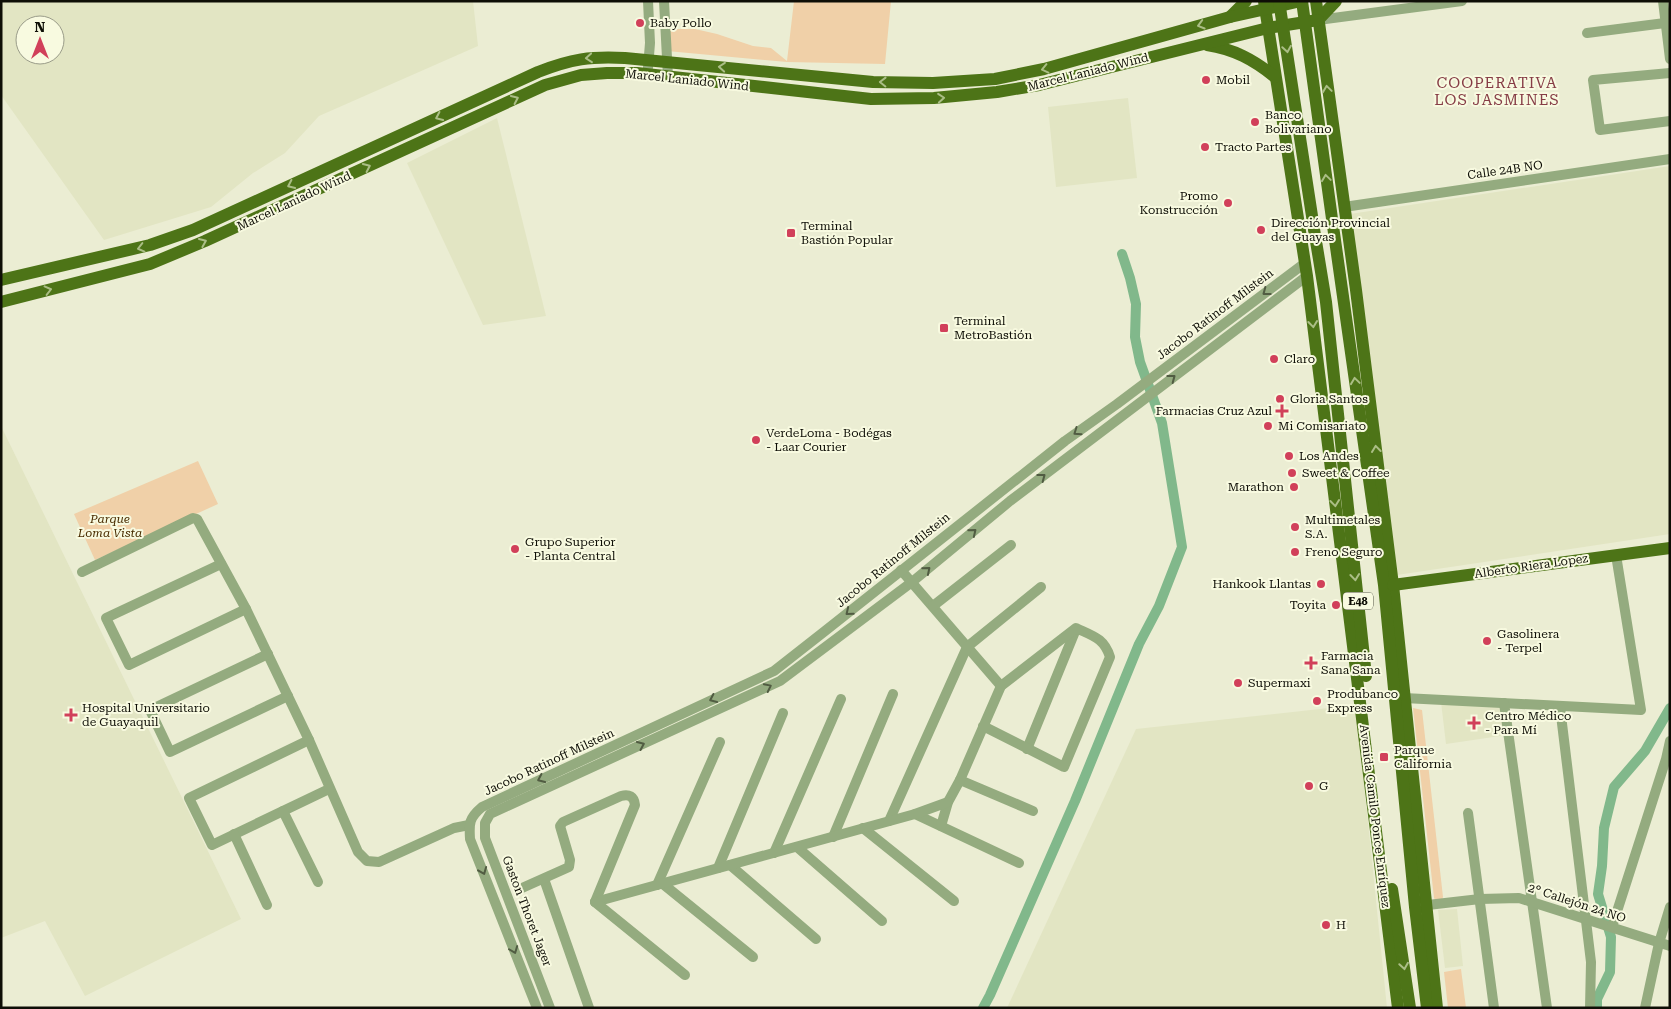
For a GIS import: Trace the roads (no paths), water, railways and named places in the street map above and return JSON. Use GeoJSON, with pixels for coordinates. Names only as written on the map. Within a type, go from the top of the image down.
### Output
{"type":"FeatureCollection","features":[{"type":"Feature","properties":{"kind":"main road"},"geometry":{"type":"LineString","coordinates":[[1230,18],[1246,1]]}},
{"type":"Feature","properties":{"kind":"main road","name":"Avenida Camilo Ponce Enríquez"},"geometry":{"type":"LineString","coordinates":[[1279,1],[1326,302],[1368,702],[1397,925],[1410,1008]]}},
{"type":"Feature","properties":{"kind":"main road","name":"Marcel Laniado Wind"},"geometry":{"type":"LineString","coordinates":[[1,280],[150,246],[193,230],[538,72],[560,63],[578,59],[601,57],[649,60],[873,82],[933,83],[995,79],[1044,69],[1230,18],[1265,5],[1301,1]]}},
{"type":"Feature","properties":{"kind":"main road","name":"E48"},"geometry":{"type":"LineString","coordinates":[[1301,1],[1339,270],[1389,585],[1397,718],[1420,906],[1437,1008]]}},
{"type":"Feature","properties":{"kind":"main road","name":"E48"},"geometry":{"type":"LineString","coordinates":[[1316,1],[1356,290],[1389,585],[1404,698],[1423,879],[1417,923],[1428,1008]]}},
{"type":"Feature","properties":{"kind":"main road"},"geometry":{"type":"LineString","coordinates":[[1318,20],[1336,1]]}},
{"type":"Feature","properties":{"kind":"main road","name":"Avenida Camilo Ponce Enríquez"},"geometry":{"type":"LineString","coordinates":[[1265,5],[1307,276],[1398,1008]]}},
{"type":"Feature","properties":{"kind":"main road","name":"Marcel Laniado Wind"},"geometry":{"type":"LineString","coordinates":[[1,302],[150,264],[206,241],[545,85],[581,75],[607,73],[648,74],[871,100],[934,98],[997,92],[1039,85],[1268,28],[1318,20]]}},
{"type":"Feature","properties":{"kind":"main road"},"geometry":{"type":"LineString","coordinates":[[1202,44],[1223,47],[1242,54],[1275,77]]}},
{"type":"Feature","properties":{"kind":"main road"},"geometry":{"type":"LineString","coordinates":[[1314,230],[1307,276],[1326,302]]}},
{"type":"Feature","properties":{"kind":"main road"},"geometry":{"type":"LineString","coordinates":[[1339,270],[1356,290],[1347,322]]}},
{"type":"Feature","properties":{"kind":"main road","name":"Alberto Riera Lopez"},"geometry":{"type":"LineString","coordinates":[[1389,585],[1670,548]]}},
{"type":"Feature","properties":{"kind":"main road"},"geometry":{"type":"LineString","coordinates":[[1394,684],[1404,698],[1397,718]]}},
{"type":"Feature","properties":{"kind":"main road"},"geometry":{"type":"LineString","coordinates":[[1384,825],[1378,848],[1389,865]]}},
{"type":"Feature","properties":{"kind":"main road"},"geometry":{"type":"LineString","coordinates":[[1392,958],[1394,900]]}},
{"type":"Feature","properties":{"kind":"street"},"geometry":{"type":"LineString","coordinates":[[648,1],[650,43],[648,74]]}},
{"type":"Feature","properties":{"kind":"street"},"geometry":{"type":"LineString","coordinates":[[664,1],[668,77]]}},
{"type":"Feature","properties":{"kind":"street"},"geometry":{"type":"LineString","coordinates":[[1318,20],[1462,1]]}},
{"type":"Feature","properties":{"kind":"street"},"geometry":{"type":"LineString","coordinates":[[1663,1],[1670,59]]}},
{"type":"Feature","properties":{"kind":"street"},"geometry":{"type":"LineString","coordinates":[[1587,33],[1666,23]]}},
{"type":"Feature","properties":{"kind":"street"},"geometry":{"type":"LineString","coordinates":[[1670,73],[1593,80],[1600,130],[1670,120]]}},
{"type":"Feature","properties":{"kind":"street","name":"Calle 24B NO"},"geometry":{"type":"LineString","coordinates":[[1344,206],[1670,159]]}},
{"type":"Feature","properties":{"kind":"street","name":"Jacobo Ratinoff Milstein"},"geometry":{"type":"LineString","coordinates":[[469,825],[472,815],[482,807],[774,671],[1065,441],[1305,262]]}},
{"type":"Feature","properties":{"kind":"street","name":"Jacobo Ratinoff Milstein"},"geometry":{"type":"LineString","coordinates":[[484,823],[490,814],[501,808],[780,681],[912,582],[1010,501],[1307,276]]}},
{"type":"Feature","properties":{"kind":"street"},"geometry":{"type":"LineString","coordinates":[[82,572],[192,518],[197,519],[268,654],[309,740],[358,852],[367,860],[379,862],[454,828],[469,825],[470,839],[537,1008]]}},
{"type":"Feature","properties":{"kind":"street"},"geometry":{"type":"LineString","coordinates":[[933,606],[1011,545]]}},
{"type":"Feature","properties":{"kind":"street"},"geometry":{"type":"LineString","coordinates":[[1404,698],[1641,710],[1616,555]]}},
{"type":"Feature","properties":{"kind":"street"},"geometry":{"type":"LineString","coordinates":[[220,564],[106,618],[129,665],[246,609]]}},
{"type":"Feature","properties":{"kind":"street"},"geometry":{"type":"LineString","coordinates":[[901,570],[1001,686]]}},
{"type":"Feature","properties":{"kind":"street"},"geometry":{"type":"LineString","coordinates":[[889,821],[967,647],[1041,587]]}},
{"type":"Feature","properties":{"kind":"street"},"geometry":{"type":"LineString","coordinates":[[941,826],[948,802],[960,780],[1001,686],[1076,628]]}},
{"type":"Feature","properties":{"kind":"street"},"geometry":{"type":"LineString","coordinates":[[984,726],[1064,767],[1110,657],[1107,648],[1100,640],[1076,628]]}},
{"type":"Feature","properties":{"kind":"street"},"geometry":{"type":"LineString","coordinates":[[1027,748],[1076,628]]}},
{"type":"Feature","properties":{"kind":"street"},"geometry":{"type":"LineString","coordinates":[[268,654],[150,710],[170,752],[288,696]]}},
{"type":"Feature","properties":{"kind":"street"},"geometry":{"type":"LineString","coordinates":[[833,837],[893,694]]}},
{"type":"Feature","properties":{"kind":"street"},"geometry":{"type":"LineString","coordinates":[[774,853],[841,699]]}},
{"type":"Feature","properties":{"kind":"street"},"geometry":{"type":"LineString","coordinates":[[1504,703],[1547,1008]]}},
{"type":"Feature","properties":{"kind":"street"},"geometry":{"type":"LineString","coordinates":[[1560,707],[1591,962],[1590,1008]]}},
{"type":"Feature","properties":{"kind":"street"},"geometry":{"type":"LineString","coordinates":[[718,868],[783,713]]}},
{"type":"Feature","properties":{"kind":"street"},"geometry":{"type":"LineString","coordinates":[[309,740],[189,798],[212,845],[329,789]]}},
{"type":"Feature","properties":{"kind":"street"},"geometry":{"type":"LineString","coordinates":[[1612,927],[1668,761],[1670,741]]}},
{"type":"Feature","properties":{"kind":"street"},"geometry":{"type":"LineString","coordinates":[[660,885],[720,742]]}},
{"type":"Feature","properties":{"kind":"street"},"geometry":{"type":"LineString","coordinates":[[618,744],[622,753]]}},
{"type":"Feature","properties":{"kind":"street"},"geometry":{"type":"LineString","coordinates":[[960,780],[1034,811]]}},
{"type":"Feature","properties":{"kind":"street"},"geometry":{"type":"LineString","coordinates":[[522,888],[569,868],[570,860],[560,826],[563,822],[626,794],[631,796],[635,805],[595,902]]}},
{"type":"Feature","properties":{"kind":"street"},"geometry":{"type":"LineString","coordinates":[[595,902],[915,814],[948,802]]}},
{"type":"Feature","properties":{"kind":"street"},"geometry":{"type":"LineString","coordinates":[[283,811],[318,882]]}},
{"type":"Feature","properties":{"kind":"street"},"geometry":{"type":"LineString","coordinates":[[1468,812],[1494,1008]]}},
{"type":"Feature","properties":{"kind":"street"},"geometry":{"type":"LineString","coordinates":[[915,814],[1019,862]]}},
{"type":"Feature","properties":{"kind":"street","name":"Gaston Thoret Jager"},"geometry":{"type":"LineString","coordinates":[[484,823],[485,838],[550,1008]]}},
{"type":"Feature","properties":{"kind":"street"},"geometry":{"type":"LineString","coordinates":[[863,828],[954,901]]}},
{"type":"Feature","properties":{"kind":"street"},"geometry":{"type":"LineString","coordinates":[[234,834],[267,905]]}},
{"type":"Feature","properties":{"kind":"street"},"geometry":{"type":"LineString","coordinates":[[797,846],[882,921]]}},
{"type":"Feature","properties":{"kind":"street"},"geometry":{"type":"LineString","coordinates":[[730,865],[816,939]]}},
{"type":"Feature","properties":{"kind":"street"},"geometry":{"type":"LineString","coordinates":[[544,879],[590,1008]]}},
{"type":"Feature","properties":{"kind":"street"},"geometry":{"type":"LineString","coordinates":[[660,885],[753,957]]}},
{"type":"Feature","properties":{"kind":"street","name":"2° Callejón 24 NO"},"geometry":{"type":"LineString","coordinates":[[1420,906],[1480,899],[1519,898],[1670,946]]}},
{"type":"Feature","properties":{"kind":"street"},"geometry":{"type":"LineString","coordinates":[[595,902],[685,976]]}},
{"type":"Feature","properties":{"kind":"street"},"geometry":{"type":"LineString","coordinates":[[1645,1008],[1659,943],[1670,907]]}},
{"type":"Feature","properties":{"kind":"street"},"geometry":{"type":"LineString","coordinates":[[522,971],[535,966]]}},
{"type":"Feature","properties":{"kind":"waterway"},"geometry":{"type":"LineString","coordinates":[[983,1008],[1075,801],[1139,644],[1159,606],[1182,547],[1162,423],[1140,362],[1135,337],[1136,304],[1122,254]]}},
{"type":"Feature","properties":{"kind":"waterway"},"geometry":{"type":"LineString","coordinates":[[1597,1008],[1597,999],[1610,972],[1611,937],[1598,894],[1604,828],[1614,787],[1645,751],[1670,708]]}},
{"type":"Feature","properties":{"kind":"place","name":"Baby Pollo"},"geometry":{"type":"Point","coordinates":[640,23]}},
{"type":"Feature","properties":{"kind":"place","name":"Mobil"},"geometry":{"type":"Point","coordinates":[1206,80]}},
{"type":"Feature","properties":{"kind":"place","name":"Banco Bolivariano"},"geometry":{"type":"Point","coordinates":[1255,122]}},
{"type":"Feature","properties":{"kind":"place","name":"Tracto Partes"},"geometry":{"type":"Point","coordinates":[1205,147]}},
{"type":"Feature","properties":{"kind":"place","name":"Promo Konstrucción"},"geometry":{"type":"Point","coordinates":[1228,203]}},
{"type":"Feature","properties":{"kind":"place","name":"Dirección Provincial del Guayas"},"geometry":{"type":"Point","coordinates":[1261,230]}},
{"type":"Feature","properties":{"kind":"place","name":"Terminal Bastión Popular"},"geometry":{"type":"Point","coordinates":[791,233]}},
{"type":"Feature","properties":{"kind":"place","name":"Terminal MetroBastión"},"geometry":{"type":"Point","coordinates":[944,328]}},
{"type":"Feature","properties":{"kind":"place","name":"Claro"},"geometry":{"type":"Point","coordinates":[1274,359]}},
{"type":"Feature","properties":{"kind":"place","name":"Gloria Santos"},"geometry":{"type":"Point","coordinates":[1280,399]}},
{"type":"Feature","properties":{"kind":"place","name":"Farmacias Cruz Azul"},"geometry":{"type":"Point","coordinates":[1282,411]}},
{"type":"Feature","properties":{"kind":"place","name":"Mi Comisariato"},"geometry":{"type":"Point","coordinates":[1268,426]}},
{"type":"Feature","properties":{"kind":"place","name":"VerdeLoma - Bodégas - Laar Courier"},"geometry":{"type":"Point","coordinates":[756,440]}},
{"type":"Feature","properties":{"kind":"place","name":"Los Andes"},"geometry":{"type":"Point","coordinates":[1289,456]}},
{"type":"Feature","properties":{"kind":"place","name":"Sweet & Coffee"},"geometry":{"type":"Point","coordinates":[1292,473]}},
{"type":"Feature","properties":{"kind":"place","name":"Marathon"},"geometry":{"type":"Point","coordinates":[1294,487]}},
{"type":"Feature","properties":{"kind":"place","name":"Multimetales S.A."},"geometry":{"type":"Point","coordinates":[1295,527]}},
{"type":"Feature","properties":{"kind":"place","name":"Grupo Superior - Planta Central"},"geometry":{"type":"Point","coordinates":[515,549]}},
{"type":"Feature","properties":{"kind":"place","name":"Freno Seguro"},"geometry":{"type":"Point","coordinates":[1295,552]}},
{"type":"Feature","properties":{"kind":"place","name":"Hankook Llantas"},"geometry":{"type":"Point","coordinates":[1321,584]}},
{"type":"Feature","properties":{"kind":"place","name":"Toyita"},"geometry":{"type":"Point","coordinates":[1336,605]}},
{"type":"Feature","properties":{"kind":"place","name":"Gasolinera - Terpel"},"geometry":{"type":"Point","coordinates":[1487,641]}},
{"type":"Feature","properties":{"kind":"place","name":"Farmacia Sana Sana"},"geometry":{"type":"Point","coordinates":[1311,663]}},
{"type":"Feature","properties":{"kind":"place","name":"Supermaxi"},"geometry":{"type":"Point","coordinates":[1238,683]}},
{"type":"Feature","properties":{"kind":"place","name":"Produbanco Express"},"geometry":{"type":"Point","coordinates":[1317,701]}},
{"type":"Feature","properties":{"kind":"place","name":"Hospital Universitario de Guayaquil"},"geometry":{"type":"Point","coordinates":[71,715]}},
{"type":"Feature","properties":{"kind":"place","name":"Centro Médico - Para Mí"},"geometry":{"type":"Point","coordinates":[1474,723]}},
{"type":"Feature","properties":{"kind":"place","name":"Parque California"},"geometry":{"type":"Point","coordinates":[1384,757]}},
{"type":"Feature","properties":{"kind":"place","name":"G"},"geometry":{"type":"Point","coordinates":[1309,786]}},
{"type":"Feature","properties":{"kind":"place","name":"H"},"geometry":{"type":"Point","coordinates":[1326,925]}},
{"type":"Feature","properties":{"kind":"district","name":"COOPERATIVA LOS JASMINES"},"geometry":{"type":"Point","coordinates":[1497,92]}},
{"type":"Feature","properties":{"kind":"park label","name":"Parque Loma Vista"},"geometry":{"type":"Point","coordinates":[110,526]}}]}
